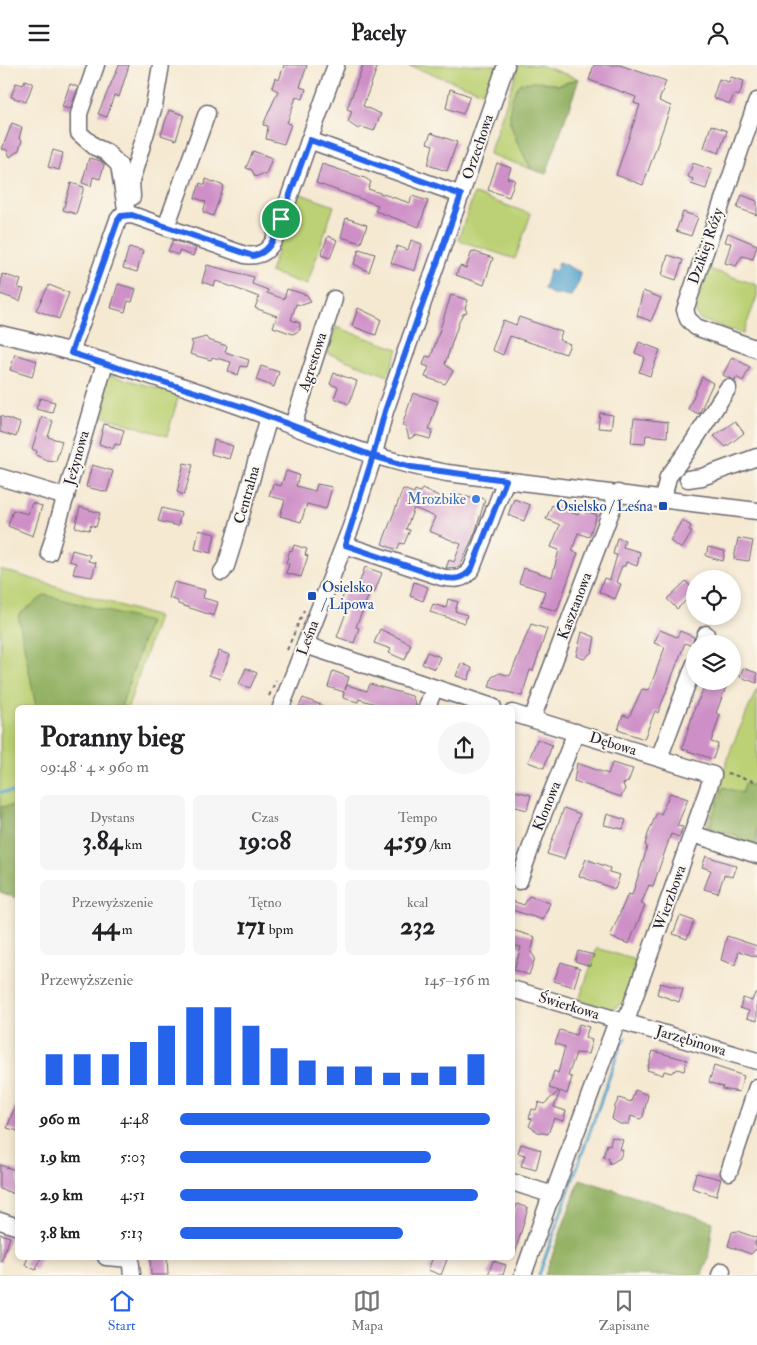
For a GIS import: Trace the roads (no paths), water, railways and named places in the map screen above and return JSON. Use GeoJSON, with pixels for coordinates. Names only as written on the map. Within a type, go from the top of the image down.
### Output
{"type":"FeatureCollection","features":[{"type":"Feature","properties":{"kind":"street"},"geometry":{"type":"LineString","coordinates":[[96,65],[79,115],[79,133],[95,147],[106,152],[119,165],[129,215]]}},
{"type":"Feature","properties":{"kind":"street"},"geometry":{"type":"LineString","coordinates":[[129,215],[131,181],[154,106],[161,65]]}},
{"type":"Feature","properties":{"kind":"street"},"geometry":{"type":"LineString","coordinates":[[71,353],[118,220],[129,215],[245,255],[253,256],[266,251],[274,240],[336,65]]}},
{"type":"Feature","properties":{"kind":"street","name":"Orzechowa"},"geometry":{"type":"LineString","coordinates":[[373,456],[385,411],[506,65]]}},
{"type":"Feature","properties":{"kind":"street","name":"Dzikiej Róży"},"geometry":{"type":"LineString","coordinates":[[757,101],[685,310],[688,319],[696,327],[757,349]]}},
{"type":"Feature","properties":{"kind":"street"},"geometry":{"type":"LineString","coordinates":[[166,227],[206,113]]}},
{"type":"Feature","properties":{"kind":"street"},"geometry":{"type":"LineString","coordinates":[[310,140],[461,195]]}},
{"type":"Feature","properties":{"kind":"street","name":"Agrestowa"},"geometry":{"type":"LineString","coordinates":[[293,425],[334,299]]}},
{"type":"Feature","properties":{"kind":"street"},"geometry":{"type":"LineString","coordinates":[[0,334],[105,363],[293,425],[373,456],[411,467],[757,511]]}},
{"type":"Feature","properties":{"kind":"street","name":"Jeżynowa"},"geometry":{"type":"LineString","coordinates":[[49,553],[105,363]]}},
{"type":"Feature","properties":{"kind":"street"},"geometry":{"type":"LineString","coordinates":[[663,499],[668,477],[686,453],[728,388]]}},
{"type":"Feature","properties":{"kind":"street","name":"Centralna"},"geometry":{"type":"LineString","coordinates":[[222,572],[226,567],[269,417]]}},
{"type":"Feature","properties":{"kind":"street","name":"Leśna"},"geometry":{"type":"LineString","coordinates":[[274,703],[298,642],[345,545],[373,456]]}},
{"type":"Feature","properties":{"kind":"street"},"geometry":{"type":"LineString","coordinates":[[688,479],[702,477],[757,457]]}},
{"type":"Feature","properties":{"kind":"street"},"geometry":{"type":"LineString","coordinates":[[0,477],[66,497]]}},
{"type":"Feature","properties":{"kind":"street"},"geometry":{"type":"LineString","coordinates":[[345,545],[450,580],[464,577],[472,568],[506,480]]}},
{"type":"Feature","properties":{"kind":"street","name":"Kasztanowa"},"geometry":{"type":"LineString","coordinates":[[532,719],[618,493]]}},
{"type":"Feature","properties":{"kind":"street"},"geometry":{"type":"LineString","coordinates":[[298,642],[486,705]]}},
{"type":"Feature","properties":{"kind":"street"},"geometry":{"type":"LineString","coordinates":[[658,758],[686,686]]}},
{"type":"Feature","properties":{"kind":"street"},"geometry":{"type":"LineString","coordinates":[[428,705],[434,689]]}},
{"type":"Feature","properties":{"kind":"street","name":"Dębowa"},"geometry":{"type":"LineString","coordinates":[[515,714],[713,775]]}},
{"type":"Feature","properties":{"kind":"street","name":"Klonowa"},"geometry":{"type":"LineString","coordinates":[[519,881],[538,827],[576,733]]}},
{"type":"Feature","properties":{"kind":"street","name":"Wierzbowa"},"geometry":{"type":"LineString","coordinates":[[523,1275],[548,1204],[554,1195],[693,834],[713,775]]}},
{"type":"Feature","properties":{"kind":"street"},"geometry":{"type":"LineString","coordinates":[[693,834],[757,855]]}},
{"type":"Feature","properties":{"kind":"street","name":"Świerkowa"},"geometry":{"type":"LineString","coordinates":[[515,990],[621,1021]]}},
{"type":"Feature","properties":{"kind":"street","name":"Jarzębinowa"},"geometry":{"type":"LineString","coordinates":[[621,1021],[757,1061]]}},
{"type":"Feature","properties":{"kind":"street"},"geometry":{"type":"LineString","coordinates":[[729,1172],[757,1087]]}},
{"type":"Feature","properties":{"kind":"street"},"geometry":{"type":"LineString","coordinates":[[515,1183],[554,1195]]}},
{"type":"Feature","properties":{"kind":"street"},"geometry":{"type":"LineString","coordinates":[[0,1221],[15,1226]]}},
{"type":"Feature","properties":{"kind":"street"},"geometry":{"type":"LineString","coordinates":[[117,1260],[131,1264]]}},
{"type":"Feature","properties":{"kind":"water"},"geometry":{"type":"Polygon","coordinates":[[[559,262],[580,272],[579,282],[571,296],[552,294],[544,289],[550,269],[556,271],[559,262]]]}},
{"type":"Feature","properties":{"kind":"waterway"},"geometry":{"type":"LineString","coordinates":[[0,792],[15,792]]}},
{"type":"Feature","properties":{"kind":"waterway"},"geometry":{"type":"LineString","coordinates":[[539,1275],[621,1044],[626,1038]]}},
{"type":"Feature","properties":{"kind":"place","name":"Mrozbike"},"geometry":{"type":"Point","coordinates":[476,499]}},
{"type":"Feature","properties":{"kind":"place","name":"Osielsko / Leśna"},"geometry":{"type":"Point","coordinates":[663,506]}},
{"type":"Feature","properties":{"kind":"place","name":"Osielsko / Lipowa"},"geometry":{"type":"Point","coordinates":[312,596]}}]}
